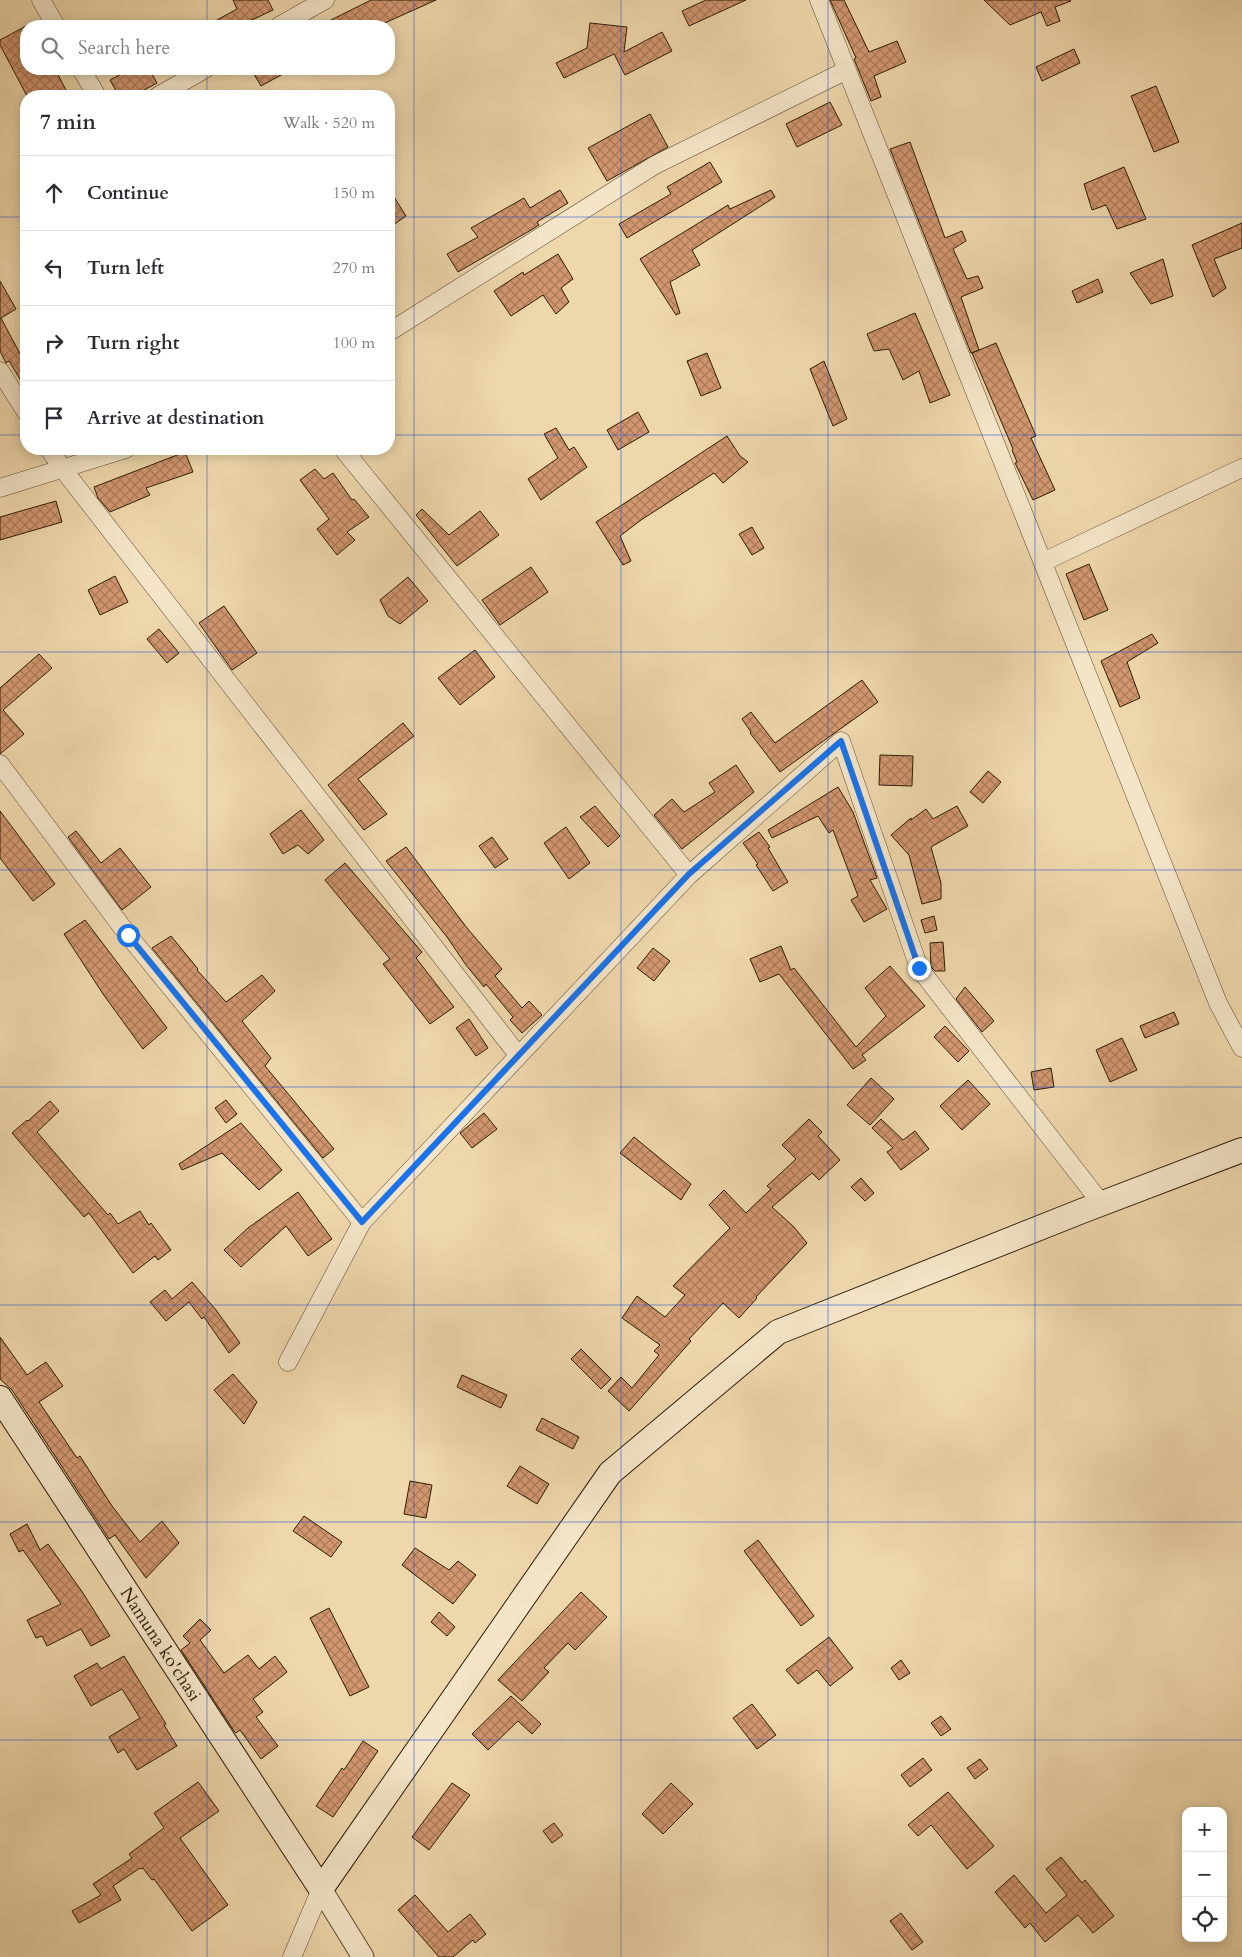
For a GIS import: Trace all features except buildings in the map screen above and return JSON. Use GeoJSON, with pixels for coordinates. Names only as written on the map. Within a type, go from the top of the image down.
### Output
{"type":"FeatureCollection","features":[{"type":"Feature","properties":{"kind":"main road"},"geometry":{"type":"LineString","coordinates":[[321,1889],[610,1473],[778,1332],[1102,1203],[1242,1150]]}},
{"type":"Feature","properties":{"kind":"main road","name":"Namuna ko'chasi"},"geometry":{"type":"LineString","coordinates":[[0,1398],[321,1889]]}},
{"type":"Feature","properties":{"kind":"street"},"geometry":{"type":"LineString","coordinates":[[42,0],[53,20]]}},
{"type":"Feature","properties":{"kind":"street"},"geometry":{"type":"LineString","coordinates":[[290,20],[325,0]]}},
{"type":"Feature","properties":{"kind":"street"},"geometry":{"type":"LineString","coordinates":[[819,0],[1218,1003],[1242,1048]]}},
{"type":"Feature","properties":{"kind":"street"},"geometry":{"type":"LineString","coordinates":[[395,328],[656,165],[847,70]]}},
{"type":"Feature","properties":{"kind":"street"},"geometry":{"type":"LineString","coordinates":[[85,75],[93,90]]}},
{"type":"Feature","properties":{"kind":"street"},"geometry":{"type":"LineString","coordinates":[[168,90],[195,75]]}},
{"type":"Feature","properties":{"kind":"street"},"geometry":{"type":"LineString","coordinates":[[0,371],[20,403]]}},
{"type":"Feature","properties":{"kind":"street"},"geometry":{"type":"LineString","coordinates":[[53,455],[518,1055]]}},
{"type":"Feature","properties":{"kind":"street"},"geometry":{"type":"LineString","coordinates":[[0,488],[106,455]]}},
{"type":"Feature","properties":{"kind":"street"},"geometry":{"type":"LineString","coordinates":[[349,455],[689,874]]}},
{"type":"Feature","properties":{"kind":"street"},"geometry":{"type":"LineString","coordinates":[[1043,562],[1242,468]]}},
{"type":"Feature","properties":{"kind":"street"},"geometry":{"type":"LineString","coordinates":[[288,1362],[362,1222],[689,874],[841,741],[919,968],[1102,1203]]}},
{"type":"Feature","properties":{"kind":"street"},"geometry":{"type":"LineString","coordinates":[[0,764],[128,935],[362,1222]]}},
{"type":"Feature","properties":{"kind":"street"},"geometry":{"type":"LineString","coordinates":[[292,1957],[321,1889]]}},
{"type":"Feature","properties":{"kind":"street"},"geometry":{"type":"LineString","coordinates":[[321,1889],[363,1957]]}},
{"type":"Feature","properties":{"kind":"route"},"geometry":{"type":"LineString","coordinates":[[128,935],[362,1222],[689,874],[841,741],[919,968]]}}]}
